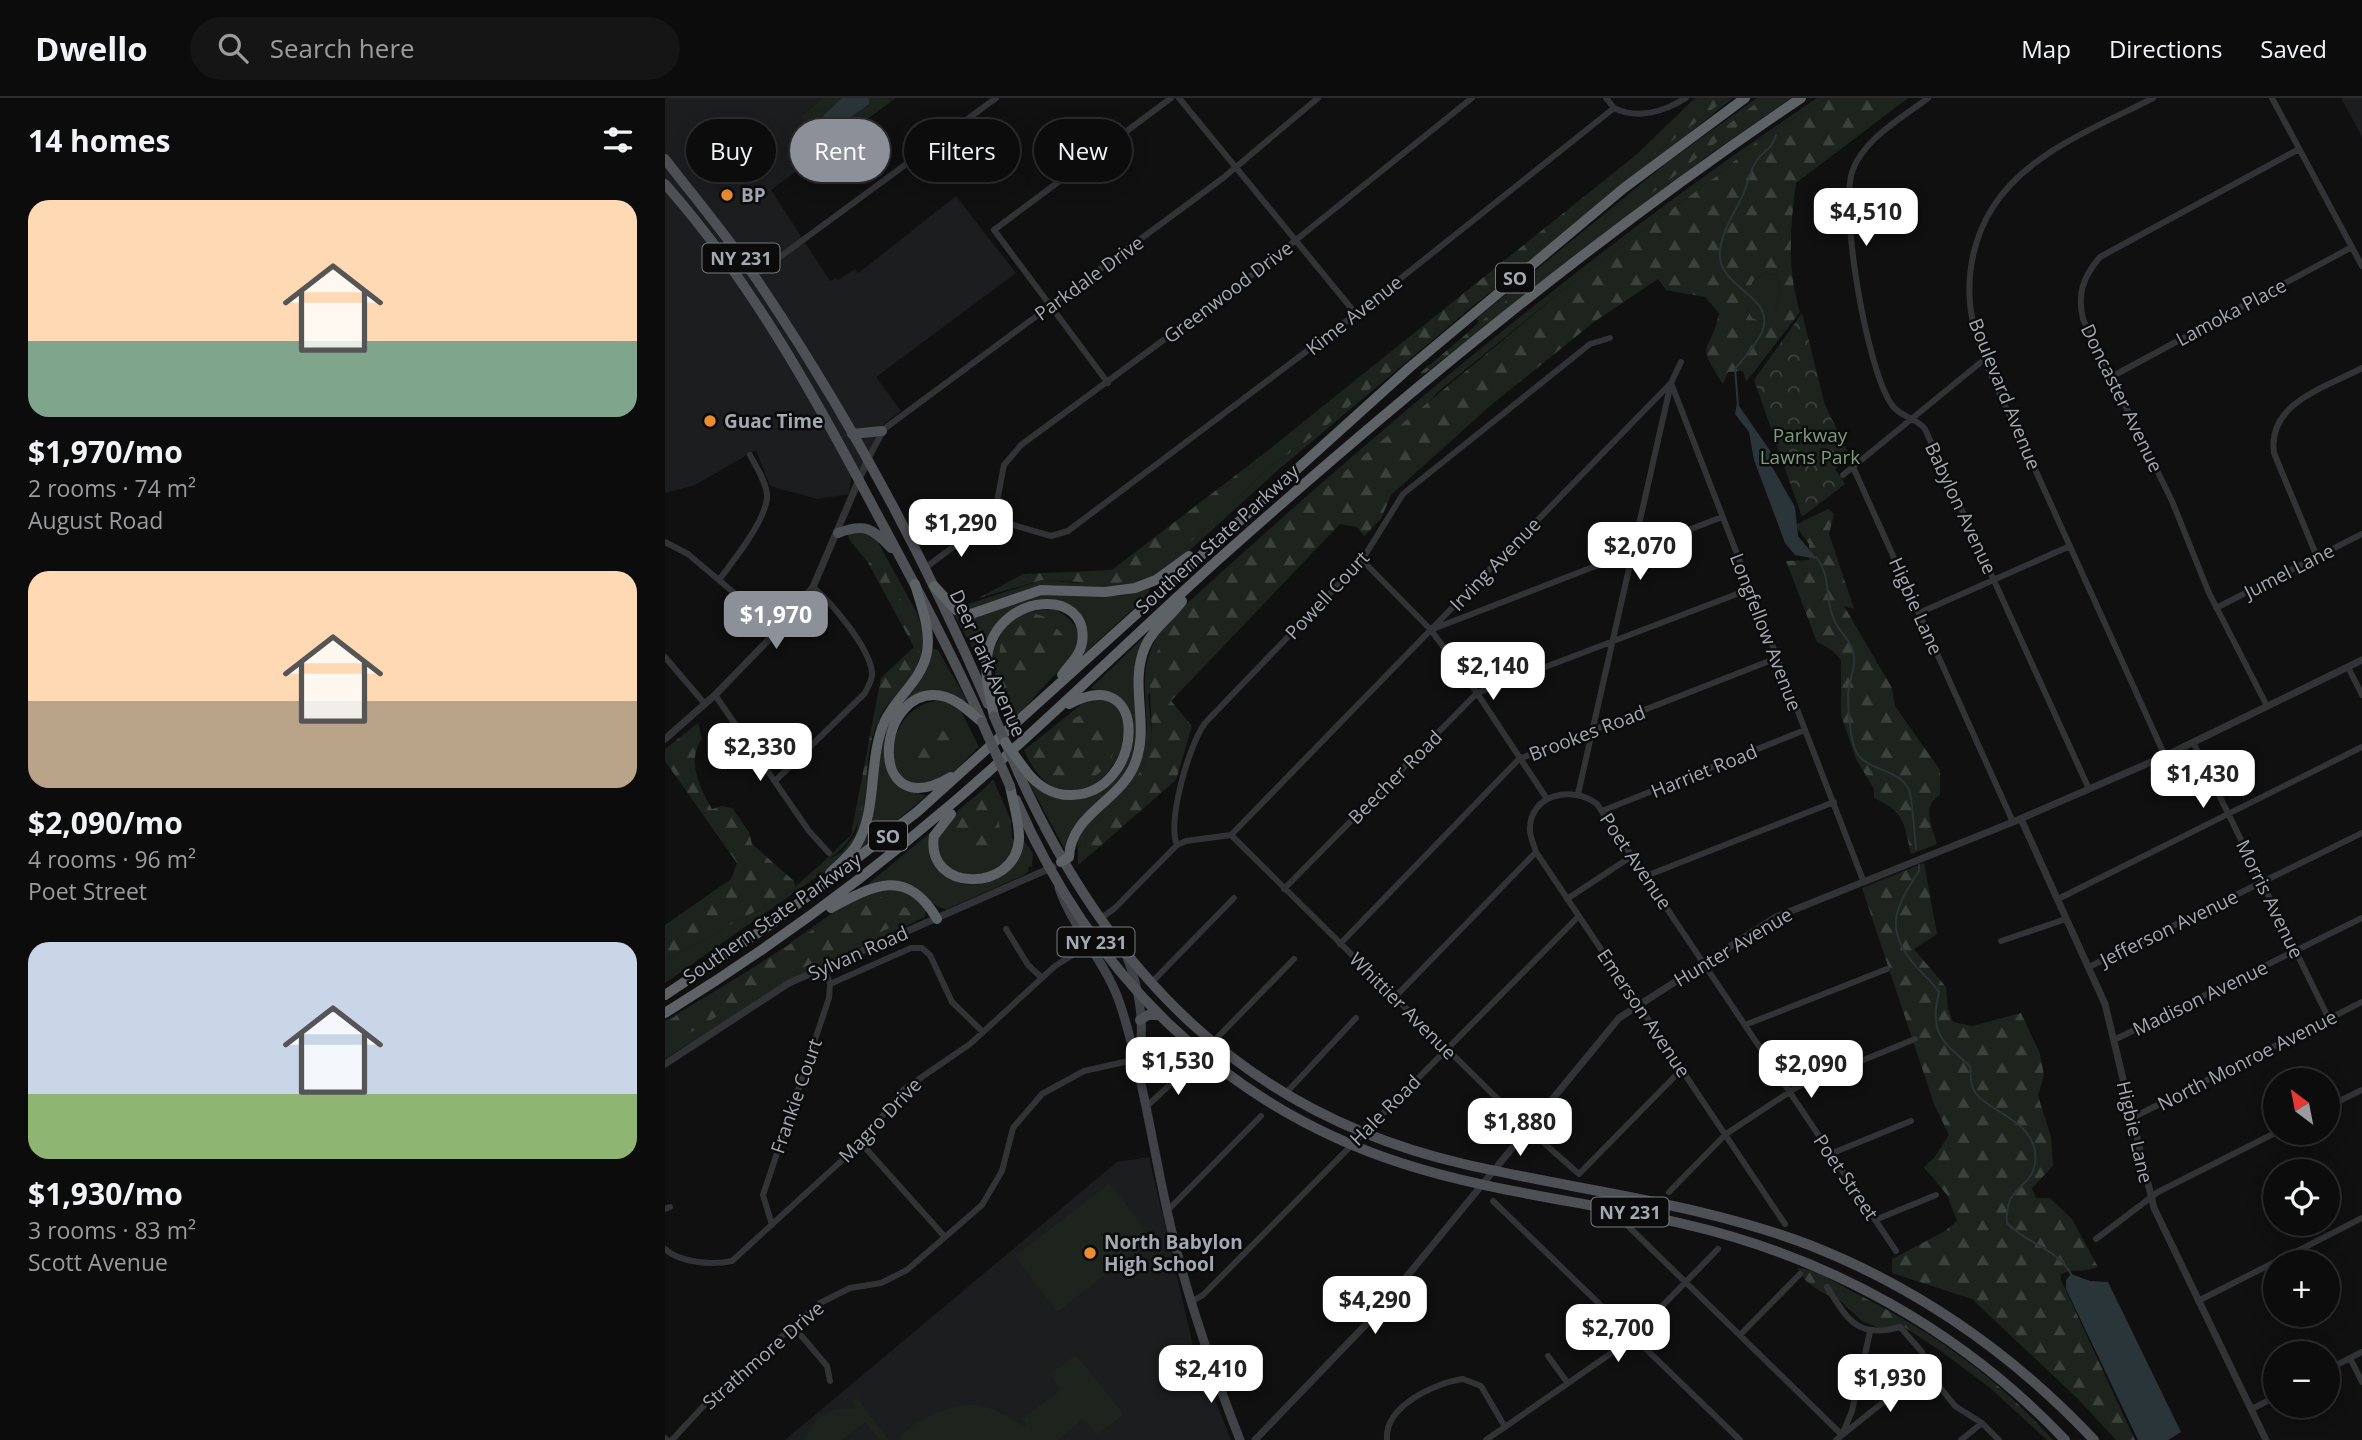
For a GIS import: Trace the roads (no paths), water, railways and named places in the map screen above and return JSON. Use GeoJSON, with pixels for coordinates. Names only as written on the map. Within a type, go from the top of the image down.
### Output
{"type":"FeatureCollection","features":[{"type":"Feature","properties":{"kind":"highway","name":"Southern State Parkway"},"geometry":{"type":"LineString","coordinates":[[665,995],[797,906],[878,844],[976,762],[1218,537],[1409,368],[1574,228],[1745,98]]}},
{"type":"Feature","properties":{"kind":"highway","name":"Southern State Parkway"},"geometry":{"type":"LineString","coordinates":[[665,1013],[797,925],[878,865],[972,786],[1202,575],[1336,457],[1473,343],[1655,202],[1801,98]]}},
{"type":"Feature","properties":{"kind":"highway"},"geometry":{"type":"LineString","coordinates":[[934,586],[954,608],[968,614],[1041,590],[1123,591],[1160,578],[1218,537]]}},
{"type":"Feature","properties":{"kind":"highway"},"geometry":{"type":"LineString","coordinates":[[1062,862],[1069,858],[1079,825],[1115,794],[1133,769],[1143,730],[1138,681],[1144,649],[1157,628],[1202,575]]}},
{"type":"Feature","properties":{"kind":"highway"},"geometry":{"type":"LineString","coordinates":[[797,906],[848,857],[863,832],[879,737],[894,706],[919,674],[926,656],[927,631],[915,584]]}},
{"type":"Feature","properties":{"kind":"highway"},"geometry":{"type":"LineString","coordinates":[[993,716],[986,666],[991,642],[1012,614],[1037,603],[1052,603],[1065,609],[1075,618],[1082,633],[1077,655],[1050,693]]}},
{"type":"Feature","properties":{"kind":"highway"},"geometry":{"type":"LineString","coordinates":[[1005,742],[1022,772],[1048,790],[1071,795],[1101,785],[1121,763],[1129,741],[1129,725],[1125,711],[1115,700],[1101,694],[1091,694],[1055,710]]}},
{"type":"Feature","properties":{"kind":"highway"},"geometry":{"type":"LineString","coordinates":[[976,762],[935,787],[914,789],[900,781],[893,771],[890,740],[895,724],[904,710],[928,696],[952,700],[982,722]]}},
{"type":"Feature","properties":{"kind":"highway"},"geometry":{"type":"LineString","coordinates":[[972,786],[939,826],[933,841],[940,865],[951,875],[968,880],[998,873],[1016,853],[1019,837],[1010,786]]}},
{"type":"Feature","properties":{"kind":"highway"},"geometry":{"type":"LineString","coordinates":[[797,925],[857,893],[888,885],[916,892],[937,919]]}},
{"type":"Feature","properties":{"kind":"main road","name":"Deer Park Avenue"},"geometry":{"type":"LineString","coordinates":[[665,159],[669,172],[754,276],[814,368],[925,568],[1005,742]]}},
{"type":"Feature","properties":{"kind":"main road","name":"Deer Park Avenue"},"geometry":{"type":"LineString","coordinates":[[665,184],[682,203],[776,334],[818,403],[915,584],[1066,906],[1116,992],[1138,1059],[1167,1211],[1191,1302],[1240,1440]]}},
{"type":"Feature","properties":{"kind":"main road"},"geometry":{"type":"LineString","coordinates":[[665,194],[682,203]]}},
{"type":"Feature","properties":{"kind":"main road"},"geometry":{"type":"LineString","coordinates":[[852,434],[882,431]]}},
{"type":"Feature","properties":{"kind":"main road"},"geometry":{"type":"LineString","coordinates":[[838,533],[857,526],[871,529],[902,561]]}},
{"type":"Feature","properties":{"kind":"main road","name":"Deer Park Avenue"},"geometry":{"type":"LineString","coordinates":[[1022,772],[1062,862],[1099,920],[1125,953],[1138,993],[1142,1042],[1138,1059]]}},
{"type":"Feature","properties":{"kind":"main road","name":"NY 231"},"geometry":{"type":"LineString","coordinates":[[1059,888],[1100,947],[1159,1015],[1213,1063],[1292,1116],[1352,1144],[1409,1165],[1482,1183],[1702,1228],[1812,1264],[1870,1292],[1935,1331],[1997,1377],[2065,1440]]}},
{"type":"Feature","properties":{"kind":"main road","name":"NY 231"},"geometry":{"type":"LineString","coordinates":[[1125,953],[1150,984],[1213,1042],[1286,1093],[1363,1132],[1424,1154],[1701,1212],[1776,1233],[1847,1261],[1915,1296],[1980,1338],[2041,1387],[2095,1440]]}},
{"type":"Feature","properties":{"kind":"main road"},"geometry":{"type":"LineString","coordinates":[[1140,1020],[1159,1015]]}},
{"type":"Feature","properties":{"kind":"street"},"geometry":{"type":"LineString","coordinates":[[754,276],[996,98]]}},
{"type":"Feature","properties":{"kind":"street"},"geometry":{"type":"LineString","coordinates":[[1108,383],[994,230],[1171,98]]}},
{"type":"Feature","properties":{"kind":"street"},"geometry":{"type":"LineString","coordinates":[[1179,98],[1356,314]]}},
{"type":"Feature","properties":{"kind":"street"},"geometry":{"type":"LineString","coordinates":[[1305,98],[1311,104]]}},
{"type":"Feature","properties":{"kind":"street","name":"Parkdale Drive"},"geometry":{"type":"LineString","coordinates":[[867,461],[882,431],[1235,167],[1318,98]]}},
{"type":"Feature","properties":{"kind":"street","name":"Greenwood Drive"},"geometry":{"type":"LineString","coordinates":[[996,507],[1004,465],[1012,454],[1296,240],[1472,98]]}},
{"type":"Feature","properties":{"kind":"street"},"geometry":{"type":"LineString","coordinates":[[1606,98],[1624,113],[1655,112],[1686,98]]}},
{"type":"Feature","properties":{"kind":"street","name":"Babylon Avenue"},"geometry":{"type":"LineString","coordinates":[[1928,98],[1862,153],[1852,172],[1850,193],[1853,270],[1885,393],[1901,415],[1912,418],[1925,429],[2089,789]]}},
{"type":"Feature","properties":{"kind":"street","name":"Boulevard Avenue"},"geometry":{"type":"LineString","coordinates":[[2154,98],[2035,162],[2018,175],[1992,209],[1975,246],[1970,286],[1973,320],[1986,358],[2165,756]]}},
{"type":"Feature","properties":{"kind":"street"},"geometry":{"type":"LineString","coordinates":[[2272,98],[2362,266]]}},
{"type":"Feature","properties":{"kind":"street","name":"Kime Avenue"},"geometry":{"type":"LineString","coordinates":[[980,527],[1000,523],[1051,536],[1074,527],[1356,314],[1615,108]]}},
{"type":"Feature","properties":{"kind":"street","name":"Doncaster Avenue"},"geometry":{"type":"LineString","coordinates":[[2267,706],[2216,608],[2172,501],[2083,319],[2079,302],[2082,284],[2100,257],[2299,149]]}},
{"type":"Feature","properties":{"kind":"street","name":"Lamoka Place"},"geometry":{"type":"LineString","coordinates":[[2111,377],[2352,247]]}},
{"type":"Feature","properties":{"kind":"street","name":"Powell Court"},"geometry":{"type":"LineString","coordinates":[[1177,845],[1173,833],[1185,766],[1200,730],[1362,560],[1403,494],[1590,344],[1610,338]]}},
{"type":"Feature","properties":{"kind":"street"},"geometry":{"type":"LineString","coordinates":[[1843,475],[1986,358]]}},
{"type":"Feature","properties":{"kind":"street"},"geometry":{"type":"LineString","coordinates":[[1362,560],[1431,630],[1477,693],[1547,799],[1563,793],[1578,794],[1671,383],[1681,362]]}},
{"type":"Feature","properties":{"kind":"street"},"geometry":{"type":"LineString","coordinates":[[2317,557],[2274,453],[2272,439],[2275,424],[2283,412],[2362,368]]}},
{"type":"Feature","properties":{"kind":"street","name":"Longfellow Avenue"},"geometry":{"type":"LineString","coordinates":[[1671,383],[1863,880]]}},
{"type":"Feature","properties":{"kind":"street","name":"Irving Avenue"},"geometry":{"type":"LineString","coordinates":[[1231,835],[1671,383]]}},
{"type":"Feature","properties":{"kind":"street"},"geometry":{"type":"LineString","coordinates":[[719,580],[745,543],[766,504],[764,482],[750,455]]}},
{"type":"Feature","properties":{"kind":"street"},"geometry":{"type":"LineString","coordinates":[[665,739],[715,695],[778,630],[813,587],[867,461]]}},
{"type":"Feature","properties":{"kind":"street","name":"Higbie Lane"},"geometry":{"type":"LineString","coordinates":[[1853,467],[1919,613],[2017,820],[2058,899],[2105,1004],[2151,1198],[2266,1440]]}},
{"type":"Feature","properties":{"kind":"street"},"geometry":{"type":"LineString","coordinates":[[991,513],[1000,523],[1008,516],[999,492]]}},
{"type":"Feature","properties":{"kind":"street"},"geometry":{"type":"LineString","coordinates":[[996,507],[1005,508]]}},
{"type":"Feature","properties":{"kind":"street","name":"Kime Avenue"},"geometry":{"type":"LineString","coordinates":[[925,568],[980,527],[996,507]]}},
{"type":"Feature","properties":{"kind":"street","name":"Kime Avenue"},"geometry":{"type":"LineString","coordinates":[[1008,516],[1020,527]]}},
{"type":"Feature","properties":{"kind":"street"},"geometry":{"type":"LineString","coordinates":[[1431,630],[1722,517]]}},
{"type":"Feature","properties":{"kind":"street","name":"Jumel Lane"},"geometry":{"type":"LineString","coordinates":[[2216,608],[2362,534]]}},
{"type":"Feature","properties":{"kind":"street"},"geometry":{"type":"LineString","coordinates":[[665,542],[688,554],[778,630]]}},
{"type":"Feature","properties":{"kind":"street"},"geometry":{"type":"LineString","coordinates":[[1919,613],[2070,546]]}},
{"type":"Feature","properties":{"kind":"street"},"geometry":{"type":"LineString","coordinates":[[775,781],[865,693],[871,682],[872,671],[845,619],[813,587]]}},
{"type":"Feature","properties":{"kind":"street","name":"Beecher Road"},"geometry":{"type":"LineString","coordinates":[[1284,890],[1477,693],[1749,589]]}},
{"type":"Feature","properties":{"kind":"street"},"geometry":{"type":"LineString","coordinates":[[665,657],[705,704]]}},
{"type":"Feature","properties":{"kind":"street","name":"Brookes Road"},"geometry":{"type":"LineString","coordinates":[[1340,944],[1519,759],[1777,658]]}},
{"type":"Feature","properties":{"kind":"street","name":"Hunter Avenue"},"geometry":{"type":"LineString","coordinates":[[1255,1440],[1376,1314],[1619,1018],[1776,917],[2017,820],[2165,756],[2362,660]]}},
{"type":"Feature","properties":{"kind":"street"},"geometry":{"type":"LineString","coordinates":[[2348,667],[2362,695]]}},
{"type":"Feature","properties":{"kind":"street"},"geometry":{"type":"LineString","coordinates":[[715,695],[809,831],[829,852]]}},
{"type":"Feature","properties":{"kind":"street","name":"Harriet Road"},"geometry":{"type":"LineString","coordinates":[[1602,811],[1805,730]]}},
{"type":"Feature","properties":{"kind":"street","name":"Morris Avenue"},"geometry":{"type":"LineString","coordinates":[[2193,742],[2329,1018]]}},
{"type":"Feature","properties":{"kind":"street"},"geometry":{"type":"LineString","coordinates":[[2058,899],[2362,747]]}},
{"type":"Feature","properties":{"kind":"street","name":"Poet Avenue"},"geometry":{"type":"LineString","coordinates":[[1578,794],[1590,799],[1602,811],[1704,963]]}},
{"type":"Feature","properties":{"kind":"street","name":"Emerson Avenue"},"geometry":{"type":"LineString","coordinates":[[1547,799],[1532,820],[1530,831],[1536,852],[1785,1224]]}},
{"type":"Feature","properties":{"kind":"street"},"geometry":{"type":"LineString","coordinates":[[1646,876],[1834,802]]}},
{"type":"Feature","properties":{"kind":"street","name":"Jefferson Avenue"},"geometry":{"type":"LineString","coordinates":[[2089,967],[2362,833]]}},
{"type":"Feature","properties":{"kind":"street"},"geometry":{"type":"LineString","coordinates":[[1099,920],[1115,908],[1177,845],[1186,841],[1231,835]]}},
{"type":"Feature","properties":{"kind":"street","name":"Whittier Avenue"},"geometry":{"type":"LineString","coordinates":[[1231,835],[1527,1128],[1579,1174],[1682,1069]]}},
{"type":"Feature","properties":{"kind":"street"},"geometry":{"type":"LineString","coordinates":[[1395,997],[1536,852]]}},
{"type":"Feature","properties":{"kind":"street"},"geometry":{"type":"LineString","coordinates":[[1567,899],[1632,856]]}},
{"type":"Feature","properties":{"kind":"street","name":"Sylvan Road"},"geometry":{"type":"LineString","coordinates":[[665,1064],[770,994],[824,967],[1062,862]]}},
{"type":"Feature","properties":{"kind":"street"},"geometry":{"type":"LineString","coordinates":[[1150,984],[1234,898]]}},
{"type":"Feature","properties":{"kind":"street","name":"Hale Road"},"geometry":{"type":"LineString","coordinates":[[1191,1302],[1203,1295],[1579,916]]}},
{"type":"Feature","properties":{"kind":"street","name":"Madison Avenue"},"geometry":{"type":"LineString","coordinates":[[2114,1040],[2362,918]]}},
{"type":"Feature","properties":{"kind":"street"},"geometry":{"type":"LineString","coordinates":[[2001,941],[2066,919]]}},
{"type":"Feature","properties":{"kind":"street"},"geometry":{"type":"LineString","coordinates":[[1006,929],[1028,965],[1042,978]]}},
{"type":"Feature","properties":{"kind":"street","name":"Magro Drive"},"geometry":{"type":"LineString","coordinates":[[665,1249],[679,1257],[706,1262],[731,1261],[861,1143],[903,1090],[983,1032],[1066,957],[1090,944]]}},
{"type":"Feature","properties":{"kind":"street"},"geometry":{"type":"LineString","coordinates":[[824,967],[830,984],[911,948],[922,948],[930,955],[952,1002],[983,1032]]}},
{"type":"Feature","properties":{"kind":"street"},"geometry":{"type":"LineString","coordinates":[[1213,1042],[1294,959]]}},
{"type":"Feature","properties":{"kind":"street","name":"Poet Street"},"geometry":{"type":"LineString","coordinates":[[1704,963],[1896,1251]]}},
{"type":"Feature","properties":{"kind":"street"},"geometry":{"type":"LineString","coordinates":[[1745,1025],[1887,969]]}},
{"type":"Feature","properties":{"kind":"street","name":"Frankie Court"},"geometry":{"type":"LineString","coordinates":[[772,1224],[763,1195],[829,998],[830,984]]}},
{"type":"Feature","properties":{"kind":"street","name":"North Monroe Avenue"},"geometry":{"type":"LineString","coordinates":[[2132,1118],[2362,1002]]}},
{"type":"Feature","properties":{"kind":"street"},"geometry":{"type":"LineString","coordinates":[[1286,1093],[1356,1018]]}},
{"type":"Feature","properties":{"kind":"street"},"geometry":{"type":"LineString","coordinates":[[1669,1192],[1725,1134],[1789,1092],[1915,1039]]}},
{"type":"Feature","properties":{"kind":"street","name":"Strathmore Drive"},"geometry":{"type":"LineString","coordinates":[[673,1440],[710,1399],[793,1326],[836,1293],[881,1283],[907,1270],[945,1237],[993,1191],[1002,1171],[1013,1128],[1042,1094],[1084,1071],[1138,1059]]}},
{"type":"Feature","properties":{"kind":"street"},"geometry":{"type":"LineString","coordinates":[[1146,1107],[1192,1064]]}},
{"type":"Feature","properties":{"kind":"street"},"geometry":{"type":"LineString","coordinates":[[2340,1101],[2362,1090]]}},
{"type":"Feature","properties":{"kind":"street"},"geometry":{"type":"LineString","coordinates":[[1167,1211],[1261,1116]]}},
{"type":"Feature","properties":{"kind":"street"},"geometry":{"type":"LineString","coordinates":[[1830,1154],[1911,1121]]}},
{"type":"Feature","properties":{"kind":"street"},"geometry":{"type":"LineString","coordinates":[[2095,1239],[2151,1198],[2263,1139]]}},
{"type":"Feature","properties":{"kind":"street"},"geometry":{"type":"LineString","coordinates":[[861,1143],[945,1237]]}},
{"type":"Feature","properties":{"kind":"street"},"geometry":{"type":"LineString","coordinates":[[1875,1220],[1936,1195]]}},
{"type":"Feature","properties":{"kind":"street"},"geometry":{"type":"LineString","coordinates":[[1493,1201],[1740,1440]]}},
{"type":"Feature","properties":{"kind":"street"},"geometry":{"type":"LineString","coordinates":[[2299,1250],[2362,1219]]}},
{"type":"Feature","properties":{"kind":"street"},"geometry":{"type":"LineString","coordinates":[[1627,1226],[1740,1335],[1839,1438]]}},
{"type":"Feature","properties":{"kind":"street"},"geometry":{"type":"LineString","coordinates":[[1486,1440],[1632,1337],[1718,1249]]}},
{"type":"Feature","properties":{"kind":"street"},"geometry":{"type":"LineString","coordinates":[[2198,1301],[2263,1268]]}},
{"type":"Feature","properties":{"kind":"street"},"geometry":{"type":"LineString","coordinates":[[1740,1335],[1800,1274]]}},
{"type":"Feature","properties":{"kind":"street"},"geometry":{"type":"LineString","coordinates":[[1827,1287],[1851,1322],[1870,1332],[1900,1327],[1922,1352],[1931,1376],[1955,1406],[1982,1423],[1999,1440]]}},
{"type":"Feature","properties":{"kind":"street"},"geometry":{"type":"LineString","coordinates":[[793,1326],[827,1366],[830,1381]]}},
{"type":"Feature","properties":{"kind":"street"},"geometry":{"type":"LineString","coordinates":[[1839,1438],[1853,1412],[1870,1332]]}},
{"type":"Feature","properties":{"kind":"street"},"geometry":{"type":"LineString","coordinates":[[2340,1363],[2362,1352]]}},
{"type":"Feature","properties":{"kind":"street"},"geometry":{"type":"LineString","coordinates":[[1548,1356],[1567,1382]]}},
{"type":"Feature","properties":{"kind":"street"},"geometry":{"type":"LineString","coordinates":[[2350,1358],[2362,1382]]}},
{"type":"Feature","properties":{"kind":"street"},"geometry":{"type":"LineString","coordinates":[[1839,1438],[1927,1367]]}},
{"type":"Feature","properties":{"kind":"street"},"geometry":{"type":"LineString","coordinates":[[1387,1440],[1389,1424],[1413,1399],[1430,1389],[1463,1378],[1481,1386],[1505,1427]]}},
{"type":"Feature","properties":{"kind":"street"},"geometry":{"type":"LineString","coordinates":[[2252,1409],[2263,1403]]}},
{"type":"Feature","properties":{"kind":"street"},"geometry":{"type":"LineString","coordinates":[[1961,1440],[1982,1423]]}},
{"type":"Feature","properties":{"kind":"waterway"},"geometry":{"type":"LineString","coordinates":[[1738,405],[1735,369],[1759,338],[1764,321],[1762,310],[1755,301],[1727,275],[1721,263],[1720,250],[1724,234],[1753,167],[1776,135]]}},
{"type":"Feature","properties":{"kind":"waterway"},"geometry":{"type":"LineString","coordinates":[[1816,557],[1824,573],[1831,613],[1853,651],[1854,664],[1848,702],[1855,749],[1866,762],[1898,777],[1909,790],[1916,849]]}},
{"type":"Feature","properties":{"kind":"waterway"},"geometry":{"type":"LineString","coordinates":[[1919,865],[1919,871],[1900,905],[1896,927],[1898,939],[1914,964],[1939,992],[1936,1017],[1940,1035],[1970,1066],[1973,1088],[1978,1096],[2020,1126],[2029,1136],[2034,1148],[2033,1171],[2010,1201],[2007,1223],[2058,1258],[2071,1274]]}},
{"type":"Feature","properties":{"kind":"place","name":"BP"},"geometry":{"type":"Point","coordinates":[727,195]}},
{"type":"Feature","properties":{"kind":"place","name":"Guac Time"},"geometry":{"type":"Point","coordinates":[710,421]}},
{"type":"Feature","properties":{"kind":"place","name":"North Babylon High School"},"geometry":{"type":"Point","coordinates":[1090,1253]}},
{"type":"Feature","properties":{"kind":"park label","name":"Parkway Lawns Park"},"geometry":{"type":"Point","coordinates":[1810,446]}}]}
